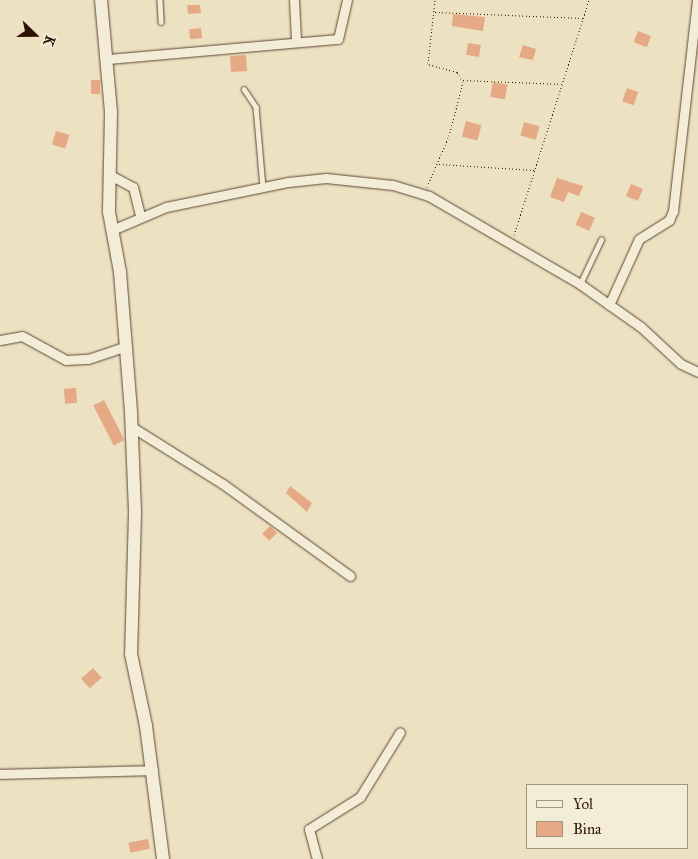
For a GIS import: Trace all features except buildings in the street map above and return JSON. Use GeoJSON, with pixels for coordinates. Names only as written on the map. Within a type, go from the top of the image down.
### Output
{"type":"FeatureCollection","features":[{"type":"Feature","properties":{"kind":"street"},"geometry":{"type":"LineString","coordinates":[[101,0],[108,59],[112,230],[127,346],[132,427],[135,513],[130,636],[132,670],[153,770],[163,859]]}},
{"type":"Feature","properties":{"kind":"street"},"geometry":{"type":"LineString","coordinates":[[294,0],[296,40]]}},
{"type":"Feature","properties":{"kind":"street"},"geometry":{"type":"LineString","coordinates":[[108,59],[237,49],[296,40],[338,39],[347,0]]}},
{"type":"Feature","properties":{"kind":"street"},"geometry":{"type":"LineString","coordinates":[[609,305],[639,239],[669,220],[673,211],[698,0]]}},
{"type":"Feature","properties":{"kind":"street"},"geometry":{"type":"LineString","coordinates":[[110,175],[133,187],[140,216]]}},
{"type":"Feature","properties":{"kind":"street"},"geometry":{"type":"LineString","coordinates":[[112,230],[140,216],[199,198],[326,178],[378,182],[424,194],[580,284],[659,341],[681,364],[698,372]]}},
{"type":"Feature","properties":{"kind":"street"},"geometry":{"type":"LineString","coordinates":[[0,340],[22,336],[58,358],[76,360],[127,346]]}},
{"type":"Feature","properties":{"kind":"street"},"geometry":{"type":"LineString","coordinates":[[132,427],[230,489],[350,576]]}},
{"type":"Feature","properties":{"kind":"street"},"geometry":{"type":"LineString","coordinates":[[317,859],[309,829],[360,797],[400,732]]}},
{"type":"Feature","properties":{"kind":"street"},"geometry":{"type":"LineString","coordinates":[[0,774],[153,770]]}},
{"type":"Feature","properties":{"kind":"lane"},"geometry":{"type":"LineString","coordinates":[[160,0],[161,22]]}},
{"type":"Feature","properties":{"kind":"lane"},"geometry":{"type":"LineString","coordinates":[[244,90],[256,107],[263,187]]}},
{"type":"Feature","properties":{"kind":"lane"},"geometry":{"type":"LineString","coordinates":[[580,284],[601,240]]}},
{"type":"Feature","properties":{"kind":"path"},"geometry":{"type":"LineString","coordinates":[[424,194],[457,111],[463,80],[457,72],[428,64],[435,0]]}},
{"type":"Feature","properties":{"kind":"path"},"geometry":{"type":"LineString","coordinates":[[511,244],[564,84],[589,0]]}},
{"type":"Feature","properties":{"kind":"path"},"geometry":{"type":"LineString","coordinates":[[434,12],[584,18]]}},
{"type":"Feature","properties":{"kind":"path"},"geometry":{"type":"LineString","coordinates":[[463,80],[564,84]]}},
{"type":"Feature","properties":{"kind":"path"},"geometry":{"type":"LineString","coordinates":[[437,164],[535,170]]}}]}
